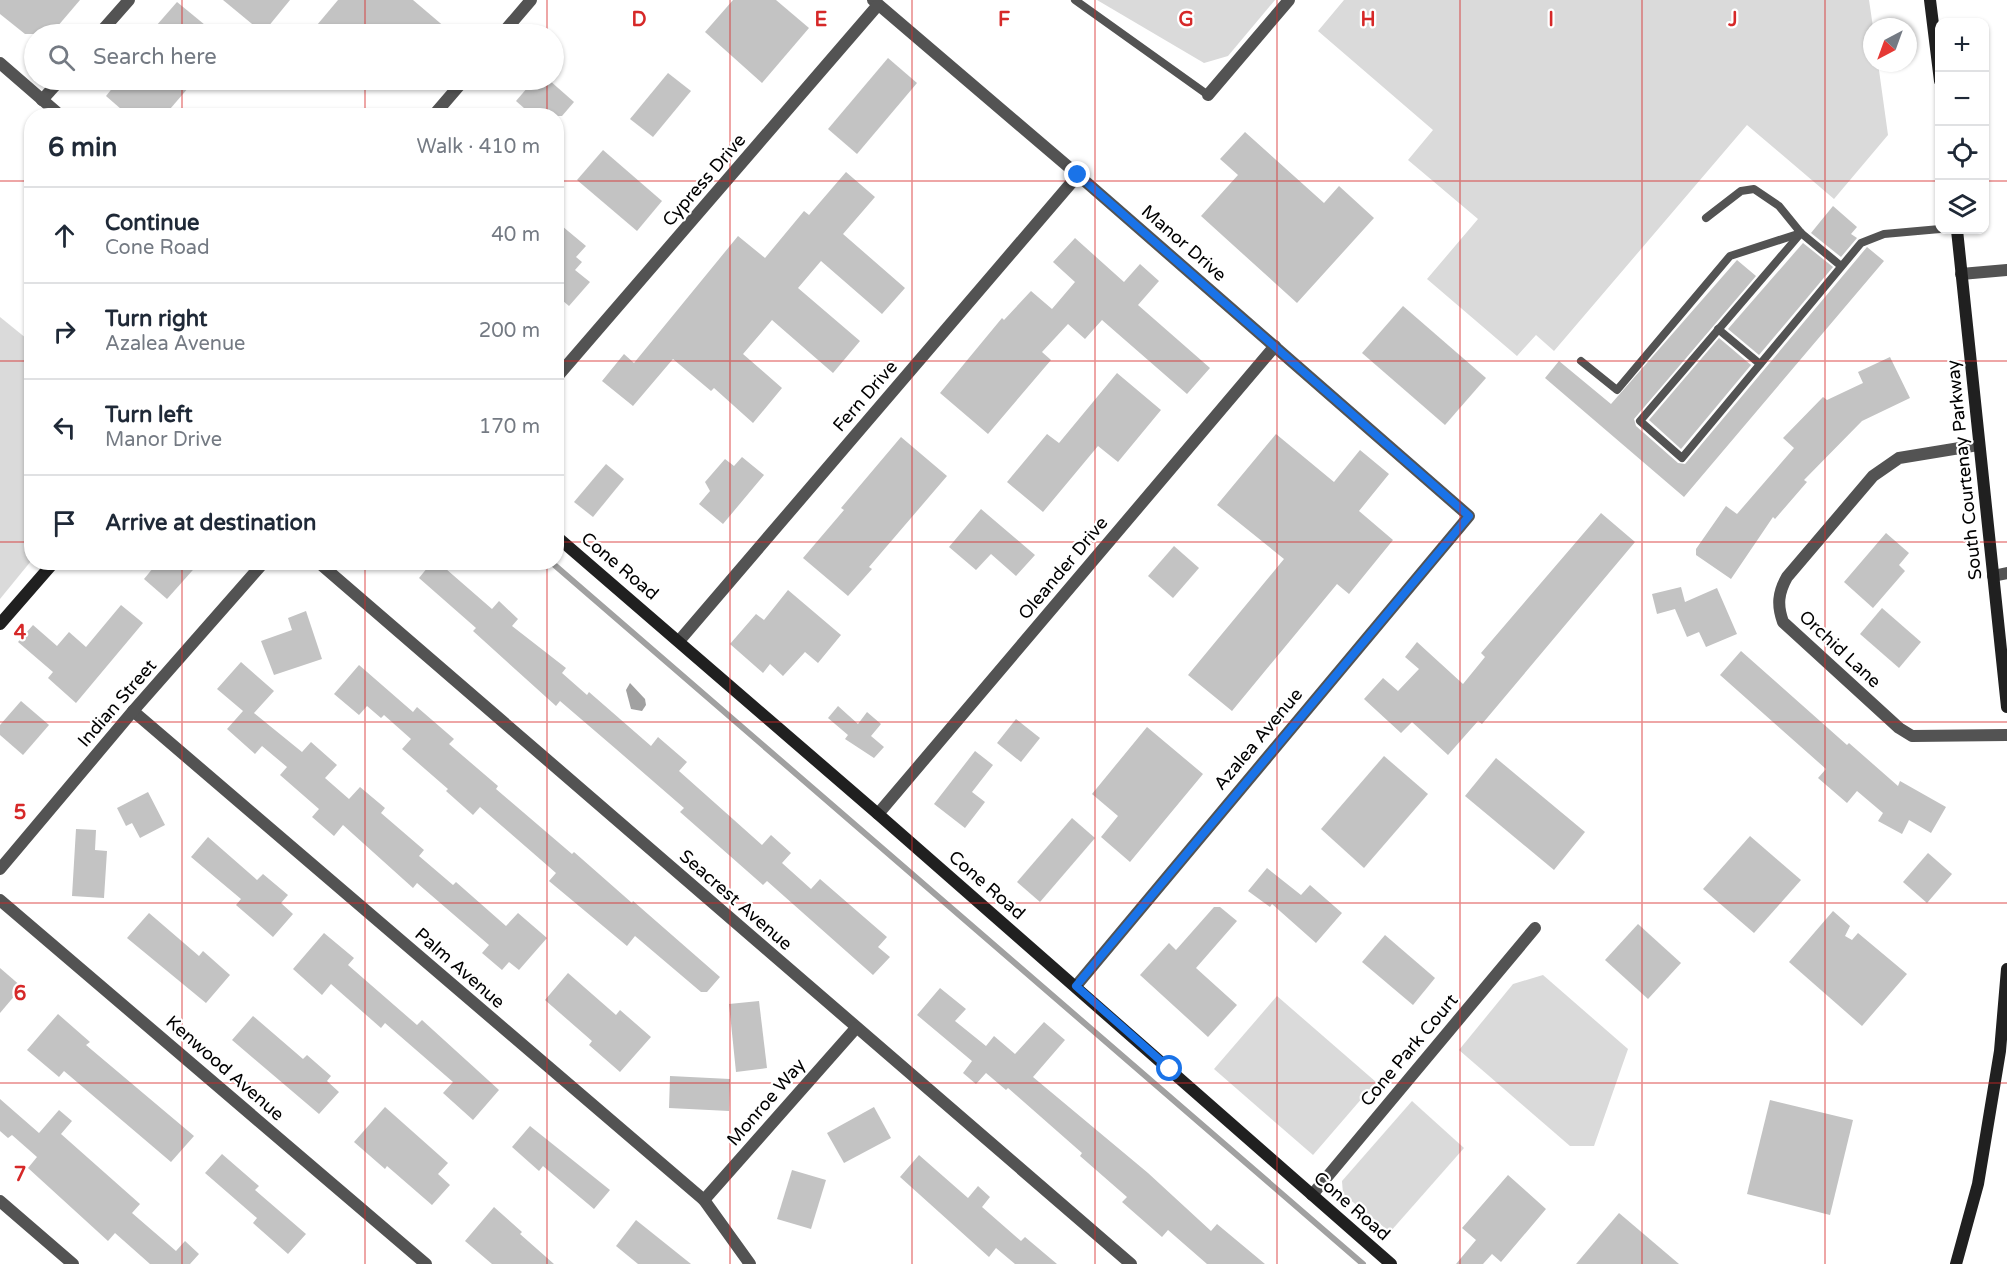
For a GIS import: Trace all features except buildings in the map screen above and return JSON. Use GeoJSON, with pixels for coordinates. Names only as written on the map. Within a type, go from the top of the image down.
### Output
{"type":"FeatureCollection","features":[{"type":"Feature","properties":{"kind":"street"},"geometry":{"type":"LineString","coordinates":[[108,24],[129,0]]}},
{"type":"Feature","properties":{"kind":"street"},"geometry":{"type":"LineString","coordinates":[[511,24],[531,0]]}},
{"type":"Feature","properties":{"kind":"street"},"geometry":{"type":"LineString","coordinates":[[1208,95],[1289,0]]}},
{"type":"Feature","properties":{"kind":"street"},"geometry":{"type":"LineString","coordinates":[[1930,0],[1939,72]]}},
{"type":"Feature","properties":{"kind":"street","name":"Manor Drive"},"geometry":{"type":"LineString","coordinates":[[875,2],[1078,175],[1469,516]]}},
{"type":"Feature","properties":{"kind":"street","name":"Cypress Drive"},"geometry":{"type":"LineString","coordinates":[[564,369],[875,2]]}},
{"type":"Feature","properties":{"kind":"street"},"geometry":{"type":"LineString","coordinates":[[0,63],[24,84]]}},
{"type":"Feature","properties":{"kind":"street"},"geometry":{"type":"LineString","coordinates":[[31,90],[52,108]]}},
{"type":"Feature","properties":{"kind":"street"},"geometry":{"type":"LineString","coordinates":[[42,100],[51,90]]}},
{"type":"Feature","properties":{"kind":"street"},"geometry":{"type":"LineString","coordinates":[[440,108],[455,90]]}},
{"type":"Feature","properties":{"kind":"street","name":"Fern Drive"},"geometry":{"type":"LineString","coordinates":[[679,640],[1078,175]]}},
{"type":"Feature","properties":{"kind":"street","name":"South Courtenay Parkway"},"geometry":{"type":"LineString","coordinates":[[1957,234],[2007,707]]}},
{"type":"Feature","properties":{"kind":"street"},"geometry":{"type":"LineString","coordinates":[[1962,274],[2007,270]]}},
{"type":"Feature","properties":{"kind":"street","name":"Oleander Drive"},"geometry":{"type":"LineString","coordinates":[[878,814],[1275,346]]}},
{"type":"Feature","properties":{"kind":"street","name":"Orchid Lane"},"geometry":{"type":"LineString","coordinates":[[1978,445],[1899,458],[1873,476],[1787,577],[1781,588],[1779,610],[1783,622],[1899,729],[1912,736],[2007,735]]}},
{"type":"Feature","properties":{"kind":"street","name":"Azalea Avenue"},"geometry":{"type":"LineString","coordinates":[[1076,986],[1469,516]]}},
{"type":"Feature","properties":{"kind":"street","name":"Cone Road"},"geometry":{"type":"LineString","coordinates":[[564,543],[1076,986],[1391,1264]]}},
{"type":"Feature","properties":{"kind":"street"},"geometry":{"type":"LineString","coordinates":[[0,624],[47,570]]}},
{"type":"Feature","properties":{"kind":"street","name":"Indian Street"},"geometry":{"type":"LineString","coordinates":[[0,869],[133,711],[257,570]]}},
{"type":"Feature","properties":{"kind":"street","name":"Seacrest Avenue"},"geometry":{"type":"LineString","coordinates":[[327,570],[1131,1264]]}},
{"type":"Feature","properties":{"kind":"street"},"geometry":{"type":"LineString","coordinates":[[1993,576],[2007,573]]}},
{"type":"Feature","properties":{"kind":"street","name":"Palm Avenue"},"geometry":{"type":"LineString","coordinates":[[133,711],[704,1200],[750,1264]]}},
{"type":"Feature","properties":{"kind":"street","name":"Kenwood Avenue"},"geometry":{"type":"LineString","coordinates":[[0,900],[426,1264]]}},
{"type":"Feature","properties":{"kind":"street","name":"Cone Park Court"},"geometry":{"type":"LineString","coordinates":[[1312,1195],[1535,928]]}},
{"type":"Feature","properties":{"kind":"street"},"geometry":{"type":"LineString","coordinates":[[1956,1264],[1978,1184],[2000,1051],[2007,969]]}},
{"type":"Feature","properties":{"kind":"street","name":"Monroe Way"},"geometry":{"type":"LineString","coordinates":[[704,1200],[856,1028]]}},
{"type":"Feature","properties":{"kind":"street"},"geometry":{"type":"LineString","coordinates":[[0,1201],[73,1264]]}},
{"type":"Feature","properties":{"kind":"lane"},"geometry":{"type":"LineString","coordinates":[[1075,0],[1208,95]]}},
{"type":"Feature","properties":{"kind":"lane"},"geometry":{"type":"LineString","coordinates":[[1706,218],[1741,191],[1754,189],[1779,206],[1801,233],[1841,266]]}},
{"type":"Feature","properties":{"kind":"lane"},"geometry":{"type":"LineString","coordinates":[[1801,233],[1640,421],[1682,458],[1861,243],[1874,237],[1935,230]]}},
{"type":"Feature","properties":{"kind":"lane"},"geometry":{"type":"LineString","coordinates":[[1581,361],[1617,390],[1730,256],[1801,233]]}},
{"type":"Feature","properties":{"kind":"lane"},"geometry":{"type":"LineString","coordinates":[[1718,329],[1760,364]]}},
{"type":"Feature","properties":{"kind":"shaded area"},"geometry":{"type":"Polygon","coordinates":[[[1097,0],[1275,0],[1228,56],[1204,63],[1097,0]]]}},
{"type":"Feature","properties":{"kind":"shaded area"},"geometry":{"type":"Polygon","coordinates":[[[1344,0],[1869,0],[1872,18],[1863,18],[1863,72],[1879,72],[1888,135],[1834,199],[1747,125],[1554,351],[1536,335],[1517,356],[1427,279],[1478,219],[1408,160],[1433,130],[1318,31],[1344,0]]]}},
{"type":"Feature","properties":{"kind":"shaded area"},"geometry":{"type":"Polygon","coordinates":[[[0,317],[24,336],[24,570],[0,599],[0,317]]]}},
{"type":"Feature","properties":{"kind":"shaded area"},"geometry":{"type":"Polygon","coordinates":[[[630,683],[645,699],[646,705],[642,711],[631,709],[626,690],[630,683]]]}},
{"type":"Feature","properties":{"kind":"shaded area"},"geometry":{"type":"Polygon","coordinates":[[[1543,975],[1628,1049],[1594,1146],[1570,1146],[1459,1050],[1513,984],[1543,975]]]}},
{"type":"Feature","properties":{"kind":"shaded area"},"geometry":{"type":"Polygon","coordinates":[[[1277,996],[1376,1082],[1313,1155],[1214,1069],[1277,996]]]}},
{"type":"Feature","properties":{"kind":"shaded area"},"geometry":{"type":"Polygon","coordinates":[[[1412,1101],[1464,1148],[1390,1232],[1343,1194],[1342,1181],[1412,1101]]]}},
{"type":"Feature","properties":{"kind":"waterway"},"geometry":{"type":"LineString","coordinates":[[560,570],[1363,1264]]}},
{"type":"Feature","properties":{"kind":"route"},"geometry":{"type":"LineString","coordinates":[[1078,175],[1469,516],[1076,986],[1170,1069]]}}]}
